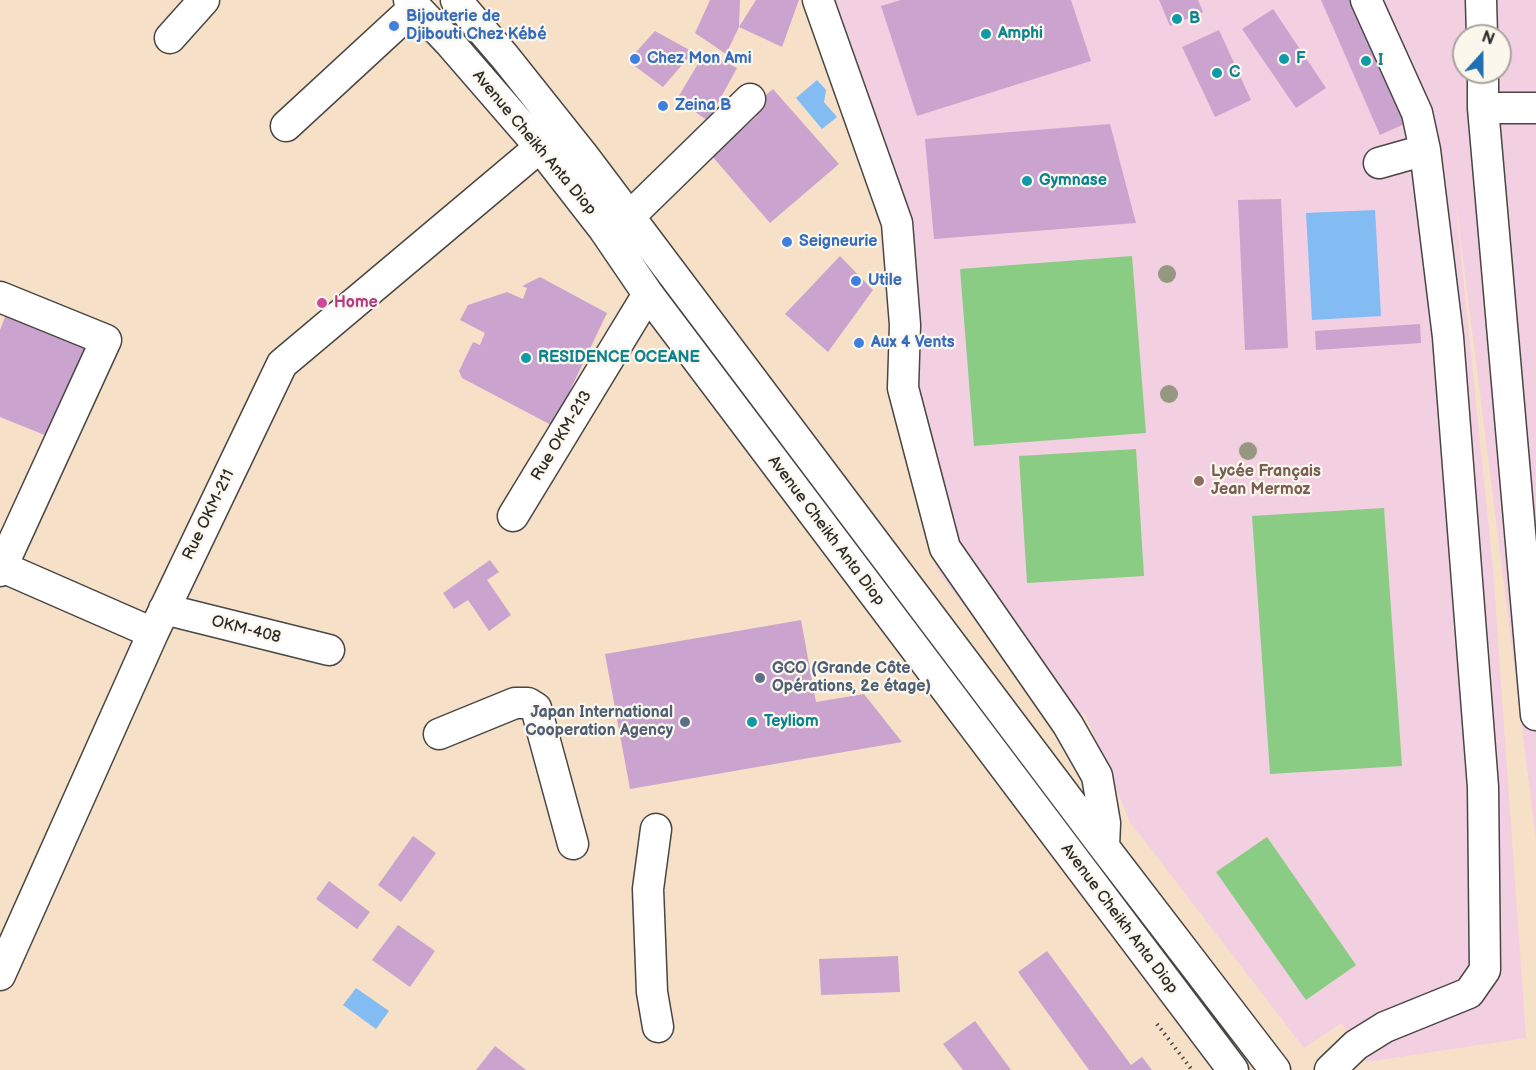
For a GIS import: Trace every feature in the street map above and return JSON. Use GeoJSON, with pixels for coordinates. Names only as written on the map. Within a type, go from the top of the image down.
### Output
{"type":"FeatureCollection","features":[{"type":"Feature","properties":{"kind":"street"},"geometry":{"type":"LineString","coordinates":[[170,38],[204,0]]}},
{"type":"Feature","properties":{"kind":"street","name":"Avenue Cheikh Anta Diop"},"geometry":{"type":"LineString","coordinates":[[456,0],[519,75],[629,217],[1275,1070]]}},
{"type":"Feature","properties":{"kind":"street"},"geometry":{"type":"LineString","coordinates":[[818,0],[897,223],[904,325],[903,388],[945,548],[1068,725],[1097,776],[1105,823],[1104,847]]}},
{"type":"Feature","properties":{"kind":"street"},"geometry":{"type":"LineString","coordinates":[[1330,1070],[1356,1045],[1385,1027],[1469,993],[1485,970],[1483,787],[1449,337],[1425,150],[1417,113],[1366,0]]}},
{"type":"Feature","properties":{"kind":"street"},"geometry":{"type":"LineString","coordinates":[[1481,0],[1482,24]]}},
{"type":"Feature","properties":{"kind":"street"},"geometry":{"type":"LineString","coordinates":[[286,126],[412,4]]}},
{"type":"Feature","properties":{"kind":"street","name":"Avenue Cheikh Anta Diop"},"geometry":{"type":"LineString","coordinates":[[412,4],[449,42],[540,147],[603,228],[648,294],[1233,1070]]}},
{"type":"Feature","properties":{"kind":"street"},"geometry":{"type":"LineString","coordinates":[[1483,84],[1536,715]]}},
{"type":"Feature","properties":{"kind":"street"},"geometry":{"type":"LineString","coordinates":[[629,217],[750,99]]}},
{"type":"Feature","properties":{"kind":"street"},"geometry":{"type":"LineString","coordinates":[[1484,108],[1536,108]]}},
{"type":"Feature","properties":{"kind":"street","name":"Rue OKM-211"},"geometry":{"type":"LineString","coordinates":[[0,975],[158,621],[282,364],[540,147]]}},
{"type":"Feature","properties":{"kind":"street"},"geometry":{"type":"LineString","coordinates":[[1379,163],[1425,150]]}},
{"type":"Feature","properties":{"kind":"street","name":"Rue OKM-213"},"geometry":{"type":"LineString","coordinates":[[513,516],[648,294]]}},
{"type":"Feature","properties":{"kind":"street"},"geometry":{"type":"LineString","coordinates":[[0,297],[106,340],[1,568]]}},
{"type":"Feature","properties":{"kind":"street","name":"OKM-408"},"geometry":{"type":"LineString","coordinates":[[1,568],[158,621],[329,650]]}},
{"type":"Feature","properties":{"kind":"street"},"geometry":{"type":"LineString","coordinates":[[439,734],[515,703],[528,703],[536,708],[573,844]]}},
{"type":"Feature","properties":{"kind":"street"},"geometry":{"type":"LineString","coordinates":[[656,829],[648,889],[652,992],[658,1027]]}},
{"type":"Feature","properties":{"kind":"path"},"geometry":{"type":"LineString","coordinates":[[1157,1024],[1192,1070]]}},
{"type":"Feature","properties":{"kind":"shaded area","name":"Lycée Français Jean Mermoz"},"geometry":{"type":"Polygon","coordinates":[[[811,0],[1536,0],[1536,839],[1454,187],[1493,569],[1526,1038],[1366,1062],[1342,1023],[1304,1048],[1130,822],[1084,712],[1060,732],[937,570],[890,393],[888,243],[811,0]]]}},
{"type":"Feature","properties":{"kind":"green space"},"geometry":{"type":"Polygon","coordinates":[[[1132,256],[1146,433],[974,446],[960,269],[1132,256]]]}},
{"type":"Feature","properties":{"kind":"green space"},"geometry":{"type":"Polygon","coordinates":[[[1136,449],[1144,576],[1027,583],[1019,456],[1136,449]]]}},
{"type":"Feature","properties":{"kind":"green space"},"geometry":{"type":"Polygon","coordinates":[[[1384,508],[1402,766],[1270,774],[1252,516],[1384,508]]]}},
{"type":"Feature","properties":{"kind":"green space"},"geometry":{"type":"Polygon","coordinates":[[[1267,837],[1356,965],[1306,1000],[1216,872],[1267,837]]]}},
{"type":"Feature","properties":{"kind":"water"},"geometry":{"type":"Polygon","coordinates":[[[817,80],[826,90],[824,102],[837,117],[822,129],[796,98],[817,80]]]}},
{"type":"Feature","properties":{"kind":"water"},"geometry":{"type":"Polygon","coordinates":[[[1375,210],[1381,316],[1312,320],[1306,213],[1375,210]]]}},
{"type":"Feature","properties":{"kind":"water"},"geometry":{"type":"Polygon","coordinates":[[[356,988],[389,1011],[376,1029],[343,1005],[356,988]]]}},
{"type":"Feature","properties":{"kind":"building"},"geometry":{"type":"Polygon","coordinates":[[[710,0],[740,0],[739,27],[726,54],[695,33],[710,0]]]}},
{"type":"Feature","properties":{"kind":"building"},"geometry":{"type":"Polygon","coordinates":[[[756,0],[799,0],[782,47],[739,27],[756,0]]]}},
{"type":"Feature","properties":{"kind":"building","name":"Amphi"},"geometry":{"type":"Polygon","coordinates":[[[901,0],[1071,0],[1091,61],[917,116],[881,6],[901,0]]]}},
{"type":"Feature","properties":{"kind":"building","name":"B"},"geometry":{"type":"Polygon","coordinates":[[[1159,0],[1198,0],[1203,12],[1170,26],[1159,0]]]}},
{"type":"Feature","properties":{"kind":"building","name":"I"},"geometry":{"type":"Polygon","coordinates":[[[1321,0],[1358,0],[1411,121],[1380,135],[1321,0]]]}},
{"type":"Feature","properties":{"kind":"building","name":"F"},"geometry":{"type":"Polygon","coordinates":[[[1273,9],[1326,88],[1296,108],[1242,29],[1273,9]]]}},
{"type":"Feature","properties":{"kind":"building","name":"C"},"geometry":{"type":"Polygon","coordinates":[[[1219,30],[1251,100],[1215,117],[1182,47],[1219,30]]]}},
{"type":"Feature","properties":{"kind":"building"},"geometry":{"type":"Polygon","coordinates":[[[655,31],[693,52],[663,87],[628,61],[655,31]]]}},
{"type":"Feature","properties":{"kind":"building"},"geometry":{"type":"Polygon","coordinates":[[[705,52],[737,68],[708,121],[677,99],[705,52]]]}},
{"type":"Feature","properties":{"kind":"building"},"geometry":{"type":"Polygon","coordinates":[[[773,89],[839,164],[770,223],[705,148],[728,128],[735,136],[757,116],[750,108],[773,89]]]}},
{"type":"Feature","properties":{"kind":"building","name":"Gymnase"},"geometry":{"type":"Polygon","coordinates":[[[1110,124],[1136,223],[934,239],[925,139],[1110,124]]]}},
{"type":"Feature","properties":{"kind":"building"},"geometry":{"type":"Polygon","coordinates":[[[1281,199],[1288,348],[1245,350],[1238,200],[1281,199]]]}},
{"type":"Feature","properties":{"kind":"building"},"geometry":{"type":"Polygon","coordinates":[[[840,256],[873,290],[828,352],[785,314],[840,256]]]}},
{"type":"Feature","properties":{"kind":"building","name":"RESIDENCE OCEANE"},"geometry":{"type":"Polygon","coordinates":[[[540,277],[607,313],[553,426],[462,378],[459,371],[473,342],[480,345],[485,333],[460,320],[468,305],[507,292],[523,299],[527,288],[522,286],[540,277]]]}},
{"type":"Feature","properties":{"kind":"building"},"geometry":{"type":"Polygon","coordinates":[[[8,309],[90,341],[52,438],[0,417],[0,330],[8,309]]]}},
{"type":"Feature","properties":{"kind":"building"},"geometry":{"type":"Polygon","coordinates":[[[1420,324],[1421,343],[1316,350],[1315,331],[1420,324]]]}},
{"type":"Feature","properties":{"kind":"building"},"geometry":{"type":"Polygon","coordinates":[[[490,560],[499,572],[487,580],[511,615],[489,631],[468,600],[454,609],[443,593],[490,560]]]}},
{"type":"Feature","properties":{"kind":"building","name":"Teyliom"},"geometry":{"type":"Polygon","coordinates":[[[801,620],[816,702],[864,694],[902,742],[630,789],[605,654],[801,620]]]}},
{"type":"Feature","properties":{"kind":"building"},"geometry":{"type":"Polygon","coordinates":[[[413,836],[436,853],[401,902],[378,885],[413,836]]]}},
{"type":"Feature","properties":{"kind":"building"},"geometry":{"type":"Polygon","coordinates":[[[329,881],[370,912],[357,929],[316,899],[329,881]]]}},
{"type":"Feature","properties":{"kind":"building"},"geometry":{"type":"Polygon","coordinates":[[[398,925],[435,951],[410,987],[372,960],[398,925]]]}},
{"type":"Feature","properties":{"kind":"building"},"geometry":{"type":"Polygon","coordinates":[[[1047,951],[1131,1065],[1142,1057],[1152,1070],[1089,1070],[1018,972],[1047,951]]]}},
{"type":"Feature","properties":{"kind":"building"},"geometry":{"type":"Polygon","coordinates":[[[898,956],[900,992],[821,995],[819,959],[898,956]]]}},
{"type":"Feature","properties":{"kind":"building"},"geometry":{"type":"Polygon","coordinates":[[[975,1021],[1011,1070],[963,1070],[943,1044],[975,1021]]]}},
{"type":"Feature","properties":{"kind":"building"},"geometry":{"type":"Polygon","coordinates":[[[495,1046],[526,1070],[476,1070],[495,1046]]]}},
{"type":"Feature","properties":{"kind":"place","name":"B"},"geometry":{"type":"Point","coordinates":[1177,19]}},
{"type":"Feature","properties":{"kind":"place","name":"Bijouterie de Djibouti Chez Kébé"},"geometry":{"type":"Point","coordinates":[394,26]}},
{"type":"Feature","properties":{"kind":"place","name":"Amphi"},"geometry":{"type":"Point","coordinates":[986,34]}},
{"type":"Feature","properties":{"kind":"place","name":"Chez Mon Ami"},"geometry":{"type":"Point","coordinates":[635,59]}},
{"type":"Feature","properties":{"kind":"place","name":"F"},"geometry":{"type":"Point","coordinates":[1284,59]}},
{"type":"Feature","properties":{"kind":"place","name":"I"},"geometry":{"type":"Point","coordinates":[1366,61]}},
{"type":"Feature","properties":{"kind":"place","name":"C"},"geometry":{"type":"Point","coordinates":[1217,73]}},
{"type":"Feature","properties":{"kind":"place","name":"Zeina B"},"geometry":{"type":"Point","coordinates":[663,106]}},
{"type":"Feature","properties":{"kind":"place","name":"Gymnase"},"geometry":{"type":"Point","coordinates":[1027,181]}},
{"type":"Feature","properties":{"kind":"place","name":"Seigneurie"},"geometry":{"type":"Point","coordinates":[787,242]}},
{"type":"Feature","properties":{"kind":"place","name":"Utile"},"geometry":{"type":"Point","coordinates":[856,281]}},
{"type":"Feature","properties":{"kind":"place","name":"Home"},"geometry":{"type":"Point","coordinates":[322,303]}},
{"type":"Feature","properties":{"kind":"place","name":"Aux 4 Vents"},"geometry":{"type":"Point","coordinates":[859,343]}},
{"type":"Feature","properties":{"kind":"place","name":"RESIDENCE OCEANE"},"geometry":{"type":"Point","coordinates":[526,358]}},
{"type":"Feature","properties":{"kind":"place","name":"Lycée Français Jean Mermoz"},"geometry":{"type":"Point","coordinates":[1199,481]}},
{"type":"Feature","properties":{"kind":"place","name":"GCO (Grande Côte Opérations, 2e étage)"},"geometry":{"type":"Point","coordinates":[760,678]}},
{"type":"Feature","properties":{"kind":"place","name":"Japan International Cooperation Agency"},"geometry":{"type":"Point","coordinates":[685,722]}},
{"type":"Feature","properties":{"kind":"place","name":"Teyliom"},"geometry":{"type":"Point","coordinates":[752,722]}}]}
